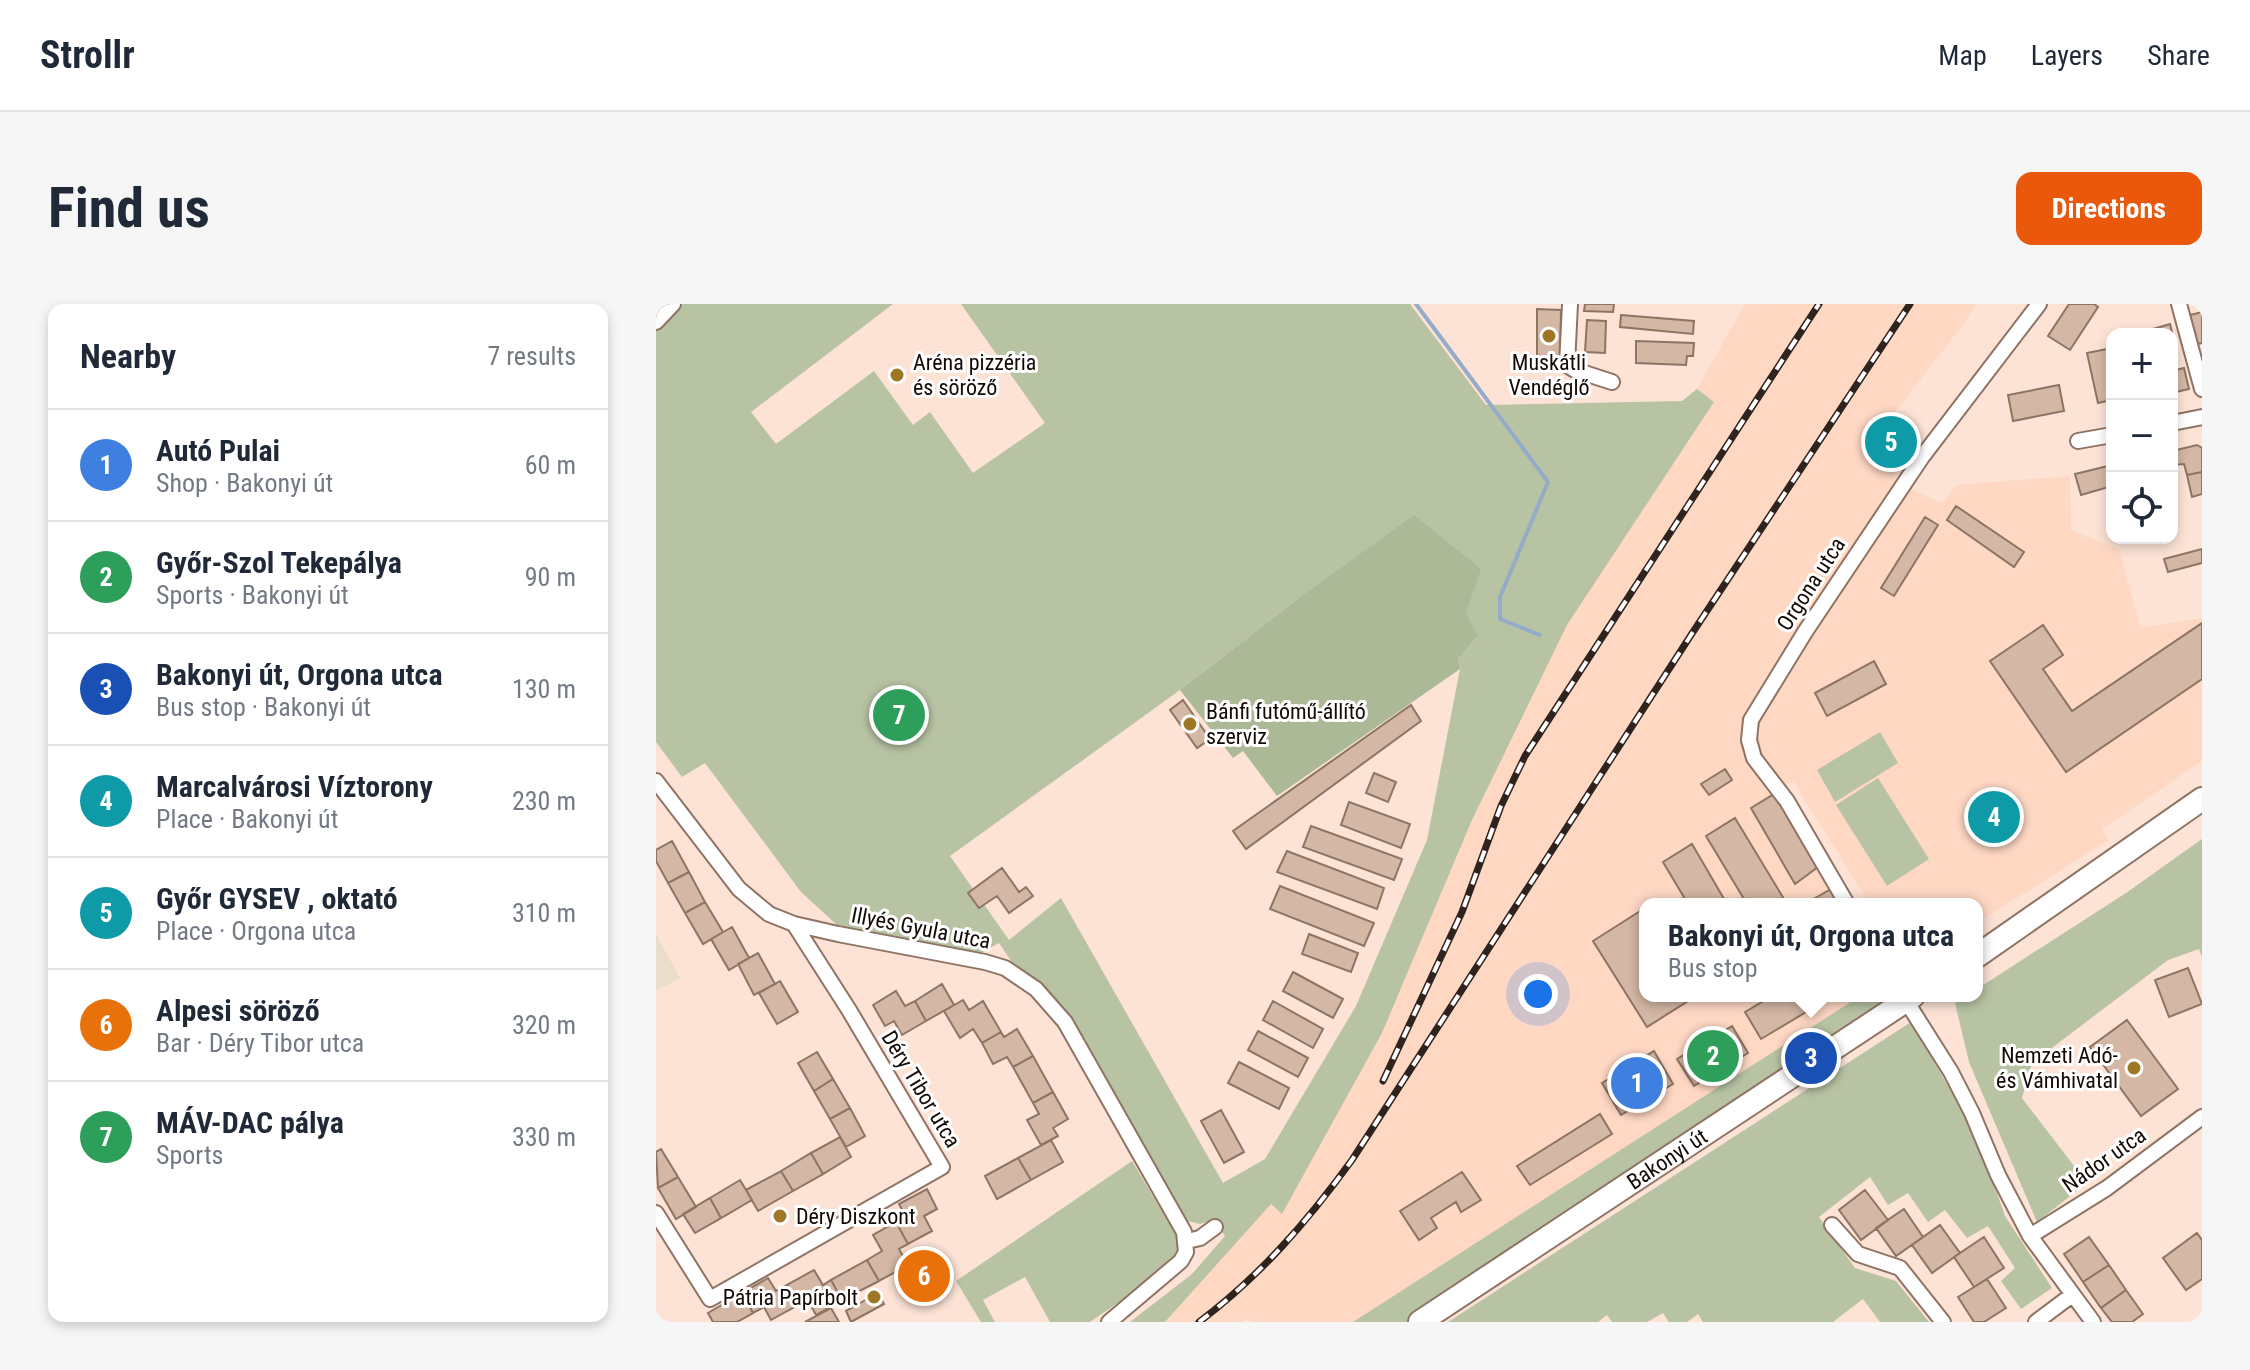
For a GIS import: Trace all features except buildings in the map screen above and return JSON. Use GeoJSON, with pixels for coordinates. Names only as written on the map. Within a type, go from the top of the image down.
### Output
{"type":"FeatureCollection","features":[{"type":"Feature","properties":{"kind":"main road"},"geometry":{"type":"LineString","coordinates":[[1983,952],[2202,799]]}},
{"type":"Feature","properties":{"kind":"main road","name":"Bakonyi út"},"geometry":{"type":"LineString","coordinates":[[1420,1322],[1900,1002]]}},
{"type":"Feature","properties":{"kind":"street"},"geometry":{"type":"LineString","coordinates":[[656,322],[673,304]]}},
{"type":"Feature","properties":{"kind":"street"},"geometry":{"type":"LineString","coordinates":[[1570,304],[1567,365],[1612,382]]}},
{"type":"Feature","properties":{"kind":"street","name":"Orgona utca"},"geometry":{"type":"LineString","coordinates":[[1844,898],[1787,801],[1754,758],[1749,740],[1751,720],[1805,632],[1922,457],[2039,304]]}},
{"type":"Feature","properties":{"kind":"street"},"geometry":{"type":"LineString","coordinates":[[2179,304],[2202,389]]}},
{"type":"Feature","properties":{"kind":"street"},"geometry":{"type":"LineString","coordinates":[[2178,422],[2202,417]]}},
{"type":"Feature","properties":{"kind":"street"},"geometry":{"type":"LineString","coordinates":[[2078,441],[2106,436]]}},
{"type":"Feature","properties":{"kind":"street","name":"Illyés Gyula utca"},"geometry":{"type":"LineString","coordinates":[[656,781],[739,889],[769,914],[794,924],[985,962],[1005,968],[1036,989],[1065,1022],[1187,1241]]}},
{"type":"Feature","properties":{"kind":"street","name":"Déry Tibor utca"},"geometry":{"type":"LineString","coordinates":[[656,1213],[710,1299],[942,1167],[794,924]]}},
{"type":"Feature","properties":{"kind":"street"},"geometry":{"type":"LineString","coordinates":[[1910,1002],[1951,1072],[2030,1236],[2093,1322]]}},
{"type":"Feature","properties":{"kind":"street","name":"Nádor utca"},"geometry":{"type":"LineString","coordinates":[[2030,1236],[2107,1188],[2202,1117]]}},
{"type":"Feature","properties":{"kind":"street"},"geometry":{"type":"LineString","coordinates":[[1832,1225],[1858,1254],[1900,1268],[1943,1322]]}},
{"type":"Feature","properties":{"kind":"street"},"geometry":{"type":"LineString","coordinates":[[1109,1322],[1181,1261],[1187,1241],[1200,1238],[1215,1227]]}},
{"type":"Feature","properties":{"kind":"street"},"geometry":{"type":"LineString","coordinates":[[2036,1322],[2072,1295]]}},
{"type":"Feature","properties":{"kind":"shaded area"},"geometry":{"type":"Polygon","coordinates":[[[1745,304],[1976,304],[1892,416],[1921,437],[1893,481],[1942,503],[1957,485],[2070,476],[2071,530],[2119,549],[2141,628],[2202,618],[2202,761],[2102,829],[2109,840],[1983,919],[1983,898],[1866,898],[1793,781],[1775,793],[1840,898],[1639,898],[1639,1002],[1851,1002],[1353,1322],[1251,1322],[1248,1318],[1242,1322],[1165,1322],[1271,1203],[1282,1214],[1382,1033],[1472,820],[1567,624],[1714,402],[1697,389],[1745,304]]]}},
{"type":"Feature","properties":{"kind":"shaded area"},"geometry":{"type":"Polygon","coordinates":[[[656,934],[680,978],[656,991],[656,934]]]}},
{"type":"Feature","properties":{"kind":"green space"},"geometry":{"type":"Polygon","coordinates":[[[656,304],[893,304],[751,412],[776,444],[874,371],[913,425],[930,412],[973,473],[1045,423],[961,304],[1410,304],[1486,405],[1682,401],[1697,389],[1714,402],[1567,625],[1472,820],[1382,1033],[1282,1214],[1271,1204],[1165,1322],[1130,1322],[1192,1274],[1225,1236],[1213,1220],[1200,1224],[1188,1221],[1068,1021],[1033,993],[999,943],[977,955],[837,925],[801,892],[705,763],[682,777],[656,742],[656,304]],[[1299,598],[1180,690],[950,856],[1009,940],[1061,898],[1223,1183],[1265,1159],[1356,1006],[1427,840],[1460,669],[1458,659],[1478,636],[1299,598]]]}},
{"type":"Feature","properties":{"kind":"green space"},"geometry":{"type":"Polygon","coordinates":[[[1414,515],[1481,569],[1466,613],[1478,636],[1458,659],[1460,669],[1277,796],[1243,751],[1233,758],[1180,690],[1299,598],[1414,515]]]}},
{"type":"Feature","properties":{"kind":"green space"},"geometry":{"type":"Polygon","coordinates":[[[1880,732],[1898,763],[1835,802],[1817,770],[1880,732]]]}},
{"type":"Feature","properties":{"kind":"green space"},"geometry":{"type":"Polygon","coordinates":[[[1878,778],[1929,859],[1887,886],[1836,805],[1878,778]]]}},
{"type":"Feature","properties":{"kind":"green space"},"geometry":{"type":"Polygon","coordinates":[[[2202,839],[2202,957],[2199,949],[2168,960],[2032,1063],[2022,1098],[2087,1183],[2037,1222],[1969,1062],[1955,1003],[1983,1002],[1983,985],[2126,893],[2202,839]]]}},
{"type":"Feature","properties":{"kind":"green space"},"geometry":{"type":"Polygon","coordinates":[[[1851,1002],[1885,1002],[1421,1322],[1353,1322],[1851,1002]]]}},
{"type":"Feature","properties":{"kind":"green space"},"geometry":{"type":"Polygon","coordinates":[[[1911,1022],[1976,1134],[2005,1216],[2052,1288],[2021,1309],[2001,1281],[2015,1268],[1988,1226],[1967,1238],[1945,1210],[1928,1222],[1908,1193],[1888,1205],[1870,1177],[1819,1217],[1855,1268],[1896,1281],[1929,1322],[1880,1322],[1863,1299],[1833,1322],[1703,1322],[1698,1314],[1687,1322],[1669,1322],[1663,1313],[1647,1322],[1612,1322],[1607,1315],[1598,1322],[1448,1322],[1911,1022]]]}},
{"type":"Feature","properties":{"kind":"green space"},"geometry":{"type":"Polygon","coordinates":[[[1132,1161],[1182,1245],[1174,1264],[1090,1322],[1050,1322],[1025,1277],[983,1300],[995,1322],[981,1322],[956,1281],[1132,1161]]]}},
{"type":"Feature","properties":{"kind":"waterway"},"geometry":{"type":"LineString","coordinates":[[1416,304],[1548,482],[1500,597],[1500,619],[1540,635]]}},
{"type":"Feature","properties":{"kind":"railway"},"geometry":{"type":"LineString","coordinates":[[1383,1081],[1462,912],[1501,806],[1525,756],[1819,304]]}},
{"type":"Feature","properties":{"kind":"railway"},"geometry":{"type":"LineString","coordinates":[[1199,1322],[1282,1247],[1352,1160],[1691,635],[1910,304]]}},
{"type":"Feature","properties":{"kind":"place","name":"Muskátli Vendéglő"},"geometry":{"type":"Point","coordinates":[1549,336]}},
{"type":"Feature","properties":{"kind":"place","name":"Aréna pizzéria és söröző"},"geometry":{"type":"Point","coordinates":[897,375]}},
{"type":"Feature","properties":{"kind":"place","name":"Győr GYSEV , oktató"},"geometry":{"type":"Point","coordinates":[1891,442]}},
{"type":"Feature","properties":{"kind":"place","name":"MÁV-DAC pálya"},"geometry":{"type":"Point","coordinates":[899,715]}},
{"type":"Feature","properties":{"kind":"place","name":"Bánfi futómű-állító szerviz"},"geometry":{"type":"Point","coordinates":[1190,724]}},
{"type":"Feature","properties":{"kind":"place","name":"Marcalvárosi Víztorony"},"geometry":{"type":"Point","coordinates":[1994,817]}},
{"type":"Feature","properties":{"kind":"place","name":"Győr-Szol Tekepálya"},"geometry":{"type":"Point","coordinates":[1713,1056]}},
{"type":"Feature","properties":{"kind":"place","name":"Bakonyi út, Orgona utca"},"geometry":{"type":"Point","coordinates":[1811,1058]}},
{"type":"Feature","properties":{"kind":"place","name":"Nemzeti Adó- és Vámhivatal"},"geometry":{"type":"Point","coordinates":[2134,1068]}},
{"type":"Feature","properties":{"kind":"place","name":"Autó Pulai"},"geometry":{"type":"Point","coordinates":[1637,1083]}},
{"type":"Feature","properties":{"kind":"place","name":"Déry Diszkont"},"geometry":{"type":"Point","coordinates":[780,1216]}},
{"type":"Feature","properties":{"kind":"place","name":"Alpesi söröző"},"geometry":{"type":"Point","coordinates":[924,1276]}},
{"type":"Feature","properties":{"kind":"place","name":"Pátria Papírbolt"},"geometry":{"type":"Point","coordinates":[874,1297]}}]}
